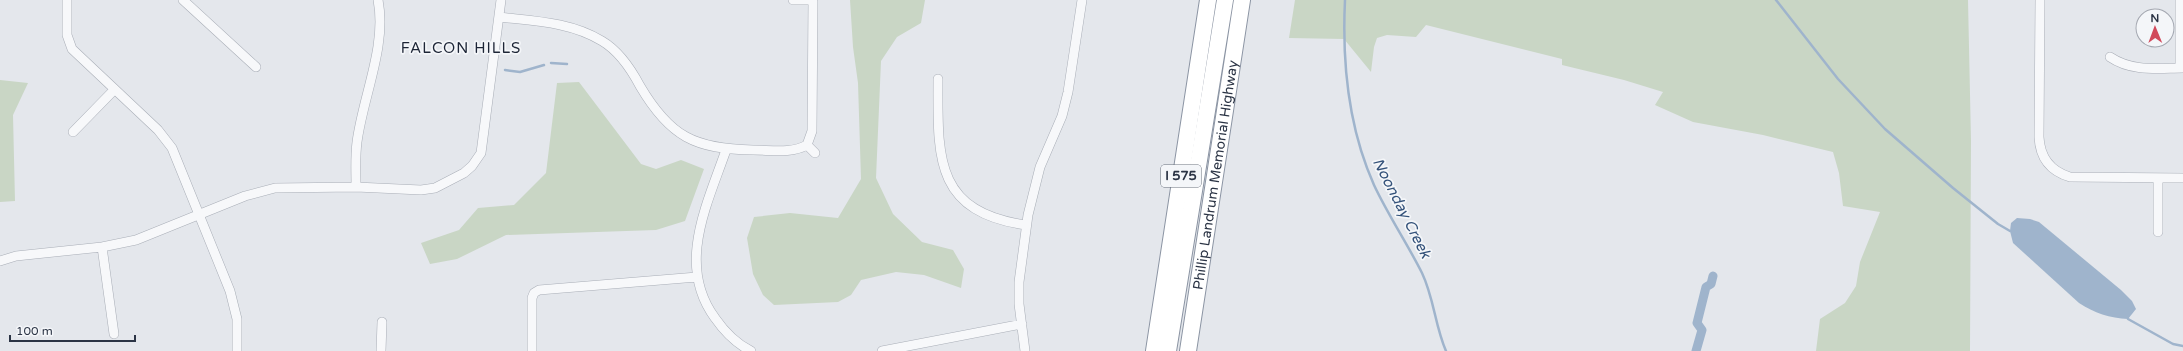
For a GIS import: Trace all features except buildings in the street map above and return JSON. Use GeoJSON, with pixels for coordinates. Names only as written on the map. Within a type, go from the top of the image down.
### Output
{"type":"FeatureCollection","features":[{"type":"Feature","properties":{"kind":"highway","name":"I 575"},"geometry":{"type":"LineString","coordinates":[[1154,351],[1208,0]]}},
{"type":"Feature","properties":{"kind":"highway"},"geometry":{"type":"LineString","coordinates":[[1168,351],[1225,0]]}},
{"type":"Feature","properties":{"kind":"highway","name":"Phillip Landrum Memorial Highway"},"geometry":{"type":"LineString","coordinates":[[1188,351],[1242,0]]}},
{"type":"Feature","properties":{"kind":"street"},"geometry":{"type":"LineString","coordinates":[[67,0],[67,35],[72,49],[158,130],[172,148],[200,215],[235,310],[238,328],[238,351]]}},
{"type":"Feature","properties":{"kind":"street"},"geometry":{"type":"LineString","coordinates":[[183,0],[256,67]]}},
{"type":"Feature","properties":{"kind":"street"},"geometry":{"type":"LineString","coordinates":[[356,187],[357,142],[377,46],[379,16],[378,0]]}},
{"type":"Feature","properties":{"kind":"street"},"geometry":{"type":"LineString","coordinates":[[0,261],[16,256],[102,247],[147,236],[259,191],[275,188],[356,187],[421,190],[434,188],[450,181],[472,166],[481,153],[501,0]]}},
{"type":"Feature","properties":{"kind":"street"},"geometry":{"type":"LineString","coordinates":[[499,17],[562,25],[583,32],[602,41],[626,64],[655,109],[676,131],[700,144],[726,150],[792,151],[807,145],[812,131],[813,0],[793,0]]}},
{"type":"Feature","properties":{"kind":"street"},"geometry":{"type":"LineString","coordinates":[[2040,0],[2039,138],[2040,148],[2046,162],[2060,174],[2070,177],[2183,178]]}},
{"type":"Feature","properties":{"kind":"street"},"geometry":{"type":"LineString","coordinates":[[2110,57],[2119,64],[2131,67],[2182,68],[2180,0]]}},
{"type":"Feature","properties":{"kind":"street"},"geometry":{"type":"LineString","coordinates":[[1025,351],[1019,304],[1019,282],[1026,225],[1040,167],[1055,136],[1065,104],[1081,3]]}},
{"type":"Feature","properties":{"kind":"street"},"geometry":{"type":"LineString","coordinates":[[938,79],[938,142],[941,158],[951,184],[958,194],[974,207],[1000,220],[1026,225]]}},
{"type":"Feature","properties":{"kind":"street"},"geometry":{"type":"LineString","coordinates":[[74,132],[114,90]]}},
{"type":"Feature","properties":{"kind":"street"},"geometry":{"type":"LineString","coordinates":[[807,145],[815,153]]}},
{"type":"Feature","properties":{"kind":"street"},"geometry":{"type":"LineString","coordinates":[[726,150],[698,234],[695,253],[696,277],[710,312],[719,324],[737,342],[751,351]]}},
{"type":"Feature","properties":{"kind":"street"},"geometry":{"type":"LineString","coordinates":[[2158,178],[2158,232]]}},
{"type":"Feature","properties":{"kind":"street"},"geometry":{"type":"LineString","coordinates":[[102,247],[114,334]]}},
{"type":"Feature","properties":{"kind":"street"},"geometry":{"type":"LineString","coordinates":[[532,351],[532,290],[696,277]]}},
{"type":"Feature","properties":{"kind":"street"},"geometry":{"type":"LineString","coordinates":[[381,351],[382,322]]}},
{"type":"Feature","properties":{"kind":"street"},"geometry":{"type":"LineString","coordinates":[[882,351],[1022,324]]}},
{"type":"Feature","properties":{"kind":"green space"},"geometry":{"type":"Polygon","coordinates":[[[850,0],[925,0],[921,23],[897,37],[881,61],[876,178],[893,214],[922,242],[953,250],[964,269],[961,288],[924,275],[896,272],[861,280],[851,295],[838,302],[774,305],[763,295],[753,274],[747,238],[754,217],[790,213],[838,218],[861,179],[858,83],[853,47],[850,0]]]}},
{"type":"Feature","properties":{"kind":"green space"},"geometry":{"type":"Polygon","coordinates":[[[1295,0],[1968,0],[1971,141],[1970,351],[1816,351],[1820,319],[1845,303],[1856,286],[1860,262],[1880,212],[1843,206],[1839,173],[1833,152],[1763,135],[1693,122],[1655,105],[1663,92],[1624,80],[1562,65],[1562,59],[1426,25],[1416,37],[1387,35],[1377,38],[1374,47],[1371,72],[1344,39],[1289,38],[1295,0]]]}},
{"type":"Feature","properties":{"kind":"green space"},"geometry":{"type":"Polygon","coordinates":[[[0,80],[28,83],[13,115],[15,201],[0,202],[0,80]]]}},
{"type":"Feature","properties":{"kind":"green space"},"geometry":{"type":"Polygon","coordinates":[[[579,82],[641,164],[656,169],[681,160],[704,169],[685,221],[656,230],[506,235],[457,259],[430,264],[421,243],[459,230],[478,208],[514,205],[546,173],[557,83],[579,82]]]}},
{"type":"Feature","properties":{"kind":"water"},"geometry":{"type":"Polygon","coordinates":[[[2017,218],[2030,219],[2039,222],[2121,290],[2132,301],[2136,309],[2128,319],[2102,314],[2090,310],[2079,303],[2013,243],[2010,231],[2011,223],[2017,218]]]}},
{"type":"Feature","properties":{"kind":"waterway","name":"Noonday Creek"},"geometry":{"type":"LineString","coordinates":[[1345,0],[1344,23],[1346,70],[1358,140],[1374,185],[1422,273],[1446,351]]}},
{"type":"Feature","properties":{"kind":"waterway"},"geometry":{"type":"LineString","coordinates":[[1776,0],[1838,79],[1885,129],[1953,188],[1998,224],[2010,231]]}},
{"type":"Feature","properties":{"kind":"waterway"},"geometry":{"type":"LineString","coordinates":[[551,63],[567,64]]}},
{"type":"Feature","properties":{"kind":"waterway"},"geometry":{"type":"LineString","coordinates":[[505,70],[520,72],[544,65]]}},
{"type":"Feature","properties":{"kind":"waterway"},"geometry":{"type":"LineString","coordinates":[[1696,351],[1702,330],[1697,323],[1706,287],[1711,284],[1713,276]]}},
{"type":"Feature","properties":{"kind":"waterway"},"geometry":{"type":"LineString","coordinates":[[2128,319],[2173,344],[2183,346]]}},
{"type":"Feature","properties":{"kind":"district","name":"FALCON HILLS"},"geometry":{"type":"Point","coordinates":[461,48]}}]}
